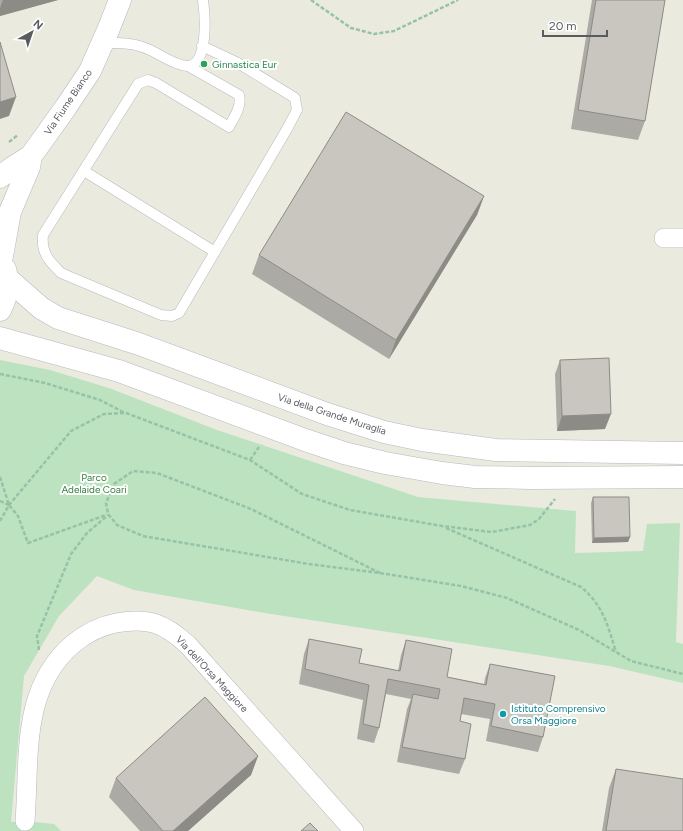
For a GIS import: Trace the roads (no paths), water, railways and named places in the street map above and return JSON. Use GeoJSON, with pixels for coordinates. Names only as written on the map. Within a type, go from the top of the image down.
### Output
{"type":"FeatureCollection","features":[{"type":"Feature","properties":{"kind":"street","name":"Via Fiume Bianco"},"geometry":{"type":"LineString","coordinates":[[31,156],[90,71],[120,0]]}},
{"type":"Feature","properties":{"kind":"street"},"geometry":{"type":"LineString","coordinates":[[0,177],[31,156]]}},
{"type":"Feature","properties":{"kind":"street"},"geometry":{"type":"LineString","coordinates":[[0,310],[5,300],[8,288],[8,279],[1,255],[10,212],[29,167],[31,156]]}},
{"type":"Feature","properties":{"kind":"street"},"geometry":{"type":"LineString","coordinates":[[664,238],[683,238]]}},
{"type":"Feature","properties":{"kind":"street","name":"Via della Grande Muraglia"},"geometry":{"type":"LineString","coordinates":[[8,279],[41,308],[58,318],[146,347],[327,414],[384,432],[429,441],[496,450],[683,453]]}},
{"type":"Feature","properties":{"kind":"street"},"geometry":{"type":"LineString","coordinates":[[0,338],[118,371],[305,440],[339,451],[414,469],[456,475],[494,477],[683,477]]}},
{"type":"Feature","properties":{"kind":"street","name":"Via dell'Orsa Maggiore"},"geometry":{"type":"LineString","coordinates":[[25,821],[28,790],[31,717],[39,692],[54,663],[78,640],[94,630],[111,624],[144,621],[169,629],[192,649],[354,831]]}},
{"type":"Feature","properties":{"kind":"lane"},"geometry":{"type":"LineString","coordinates":[[188,66],[195,62],[200,56],[205,22],[203,0]]}},
{"type":"Feature","properties":{"kind":"lane"},"geometry":{"type":"LineString","coordinates":[[102,44],[119,43],[140,46],[179,64],[188,66],[239,95],[241,102],[228,127],[156,83],[148,80],[138,84],[43,235],[42,246],[51,264],[61,273],[161,315],[172,316],[179,313],[297,110],[295,98],[238,63],[202,46]]}},
{"type":"Feature","properties":{"kind":"lane"},"geometry":{"type":"LineString","coordinates":[[84,171],[215,252]]}},
{"type":"Feature","properties":{"kind":"place","name":"Ginnastica Eur"},"geometry":{"type":"Point","coordinates":[204,64]}},
{"type":"Feature","properties":{"kind":"place","name":"Istituto Comprensivo Orsa Maggiore"},"geometry":{"type":"Point","coordinates":[503,714]}},
{"type":"Feature","properties":{"kind":"park label","name":"Parco Adelaide Coari"},"geometry":{"type":"Point","coordinates":[94,482]}}]}
